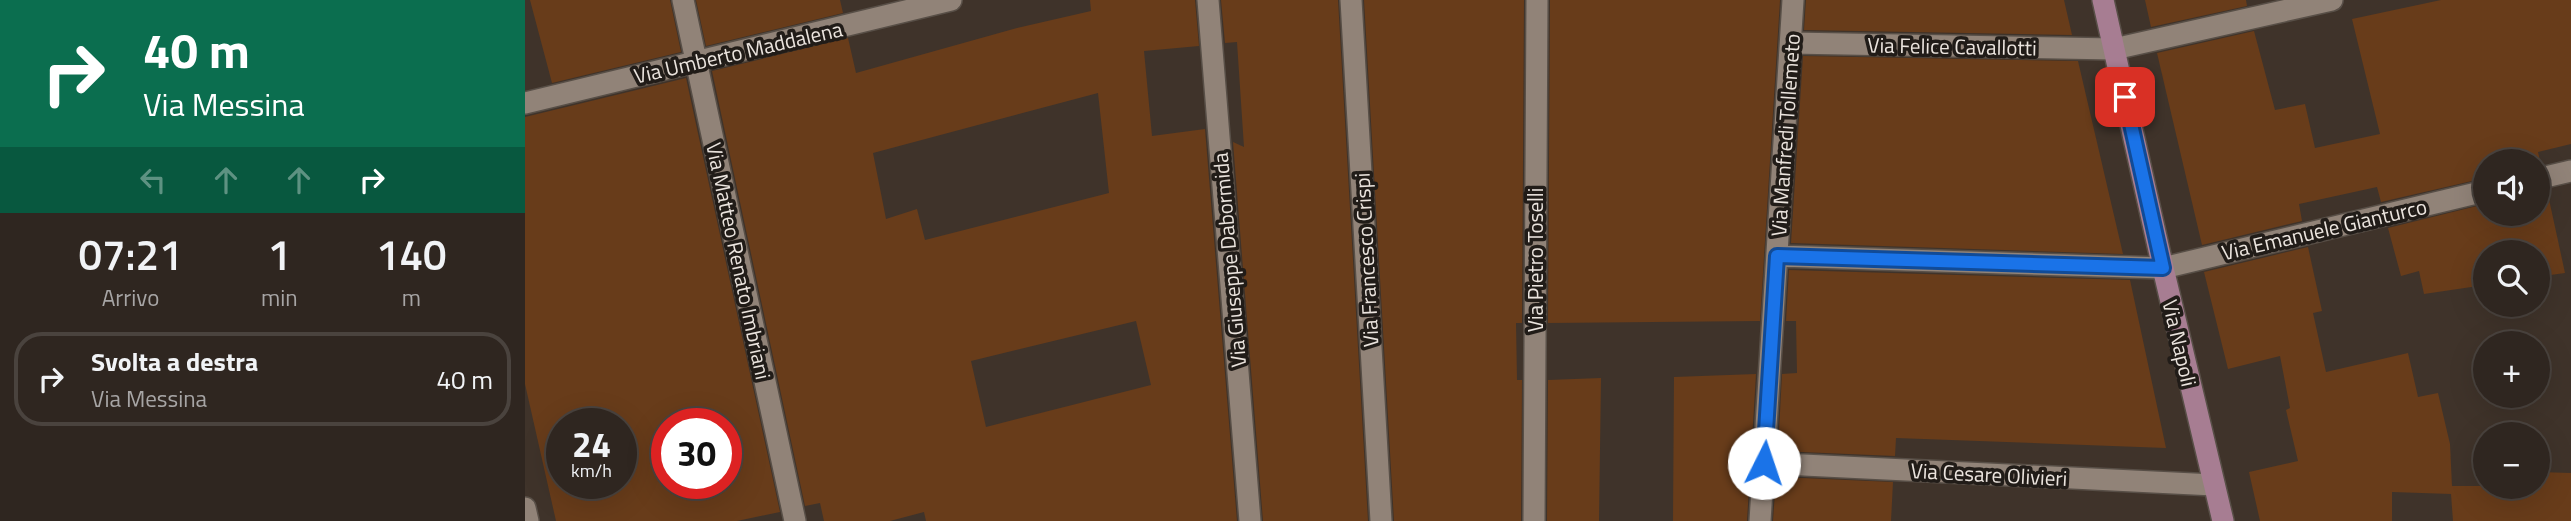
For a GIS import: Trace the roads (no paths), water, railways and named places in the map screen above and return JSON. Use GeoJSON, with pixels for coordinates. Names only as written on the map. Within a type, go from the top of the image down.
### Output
{"type":"FeatureCollection","features":[{"type":"Feature","properties":{"kind":"main road","name":"Via Napoli"},"geometry":{"type":"LineString","coordinates":[[2103,0],[2223,521]]}},
{"type":"Feature","properties":{"kind":"street","name":"Via Matteo Renato Imbriani"},"geometry":{"type":"LineString","coordinates":[[683,0],[795,521]]}},
{"type":"Feature","properties":{"kind":"street","name":"Via Umberto Maddalena"},"geometry":{"type":"LineString","coordinates":[[526,100],[696,62],[919,4],[951,0]]}},
{"type":"Feature","properties":{"kind":"street","name":"Via Giuseppe Dabormida"},"geometry":{"type":"LineString","coordinates":[[1208,0],[1250,521]]}},
{"type":"Feature","properties":{"kind":"street","name":"Via Francesco Crispi"},"geometry":{"type":"LineString","coordinates":[[1350,0],[1381,521]]}},
{"type":"Feature","properties":{"kind":"street","name":"Via Pietro Toselli"},"geometry":{"type":"LineString","coordinates":[[1534,521],[1537,0]]}},
{"type":"Feature","properties":{"kind":"street","name":"Via Manfredi Tollemeto"},"geometry":{"type":"LineString","coordinates":[[1760,521],[1793,0]]}},
{"type":"Feature","properties":{"kind":"street","name":"Via Felice Cavallotti"},"geometry":{"type":"LineString","coordinates":[[1791,43],[2113,48],[2332,0]]}},
{"type":"Feature","properties":{"kind":"street"},"geometry":{"type":"LineString","coordinates":[[2550,176],[2571,171]]}},
{"type":"Feature","properties":{"kind":"street","name":"Via Emanuele Gianturco"},"geometry":{"type":"LineString","coordinates":[[1777,256],[2163,268],[2473,194]]}},
{"type":"Feature","properties":{"kind":"street","name":"Via Cesare Olivieri"},"geometry":{"type":"LineString","coordinates":[[1764,463],[2214,485]]}},
{"type":"Feature","properties":{"kind":"street"},"geometry":{"type":"LineString","coordinates":[[525,508],[528,521]]}}]}
